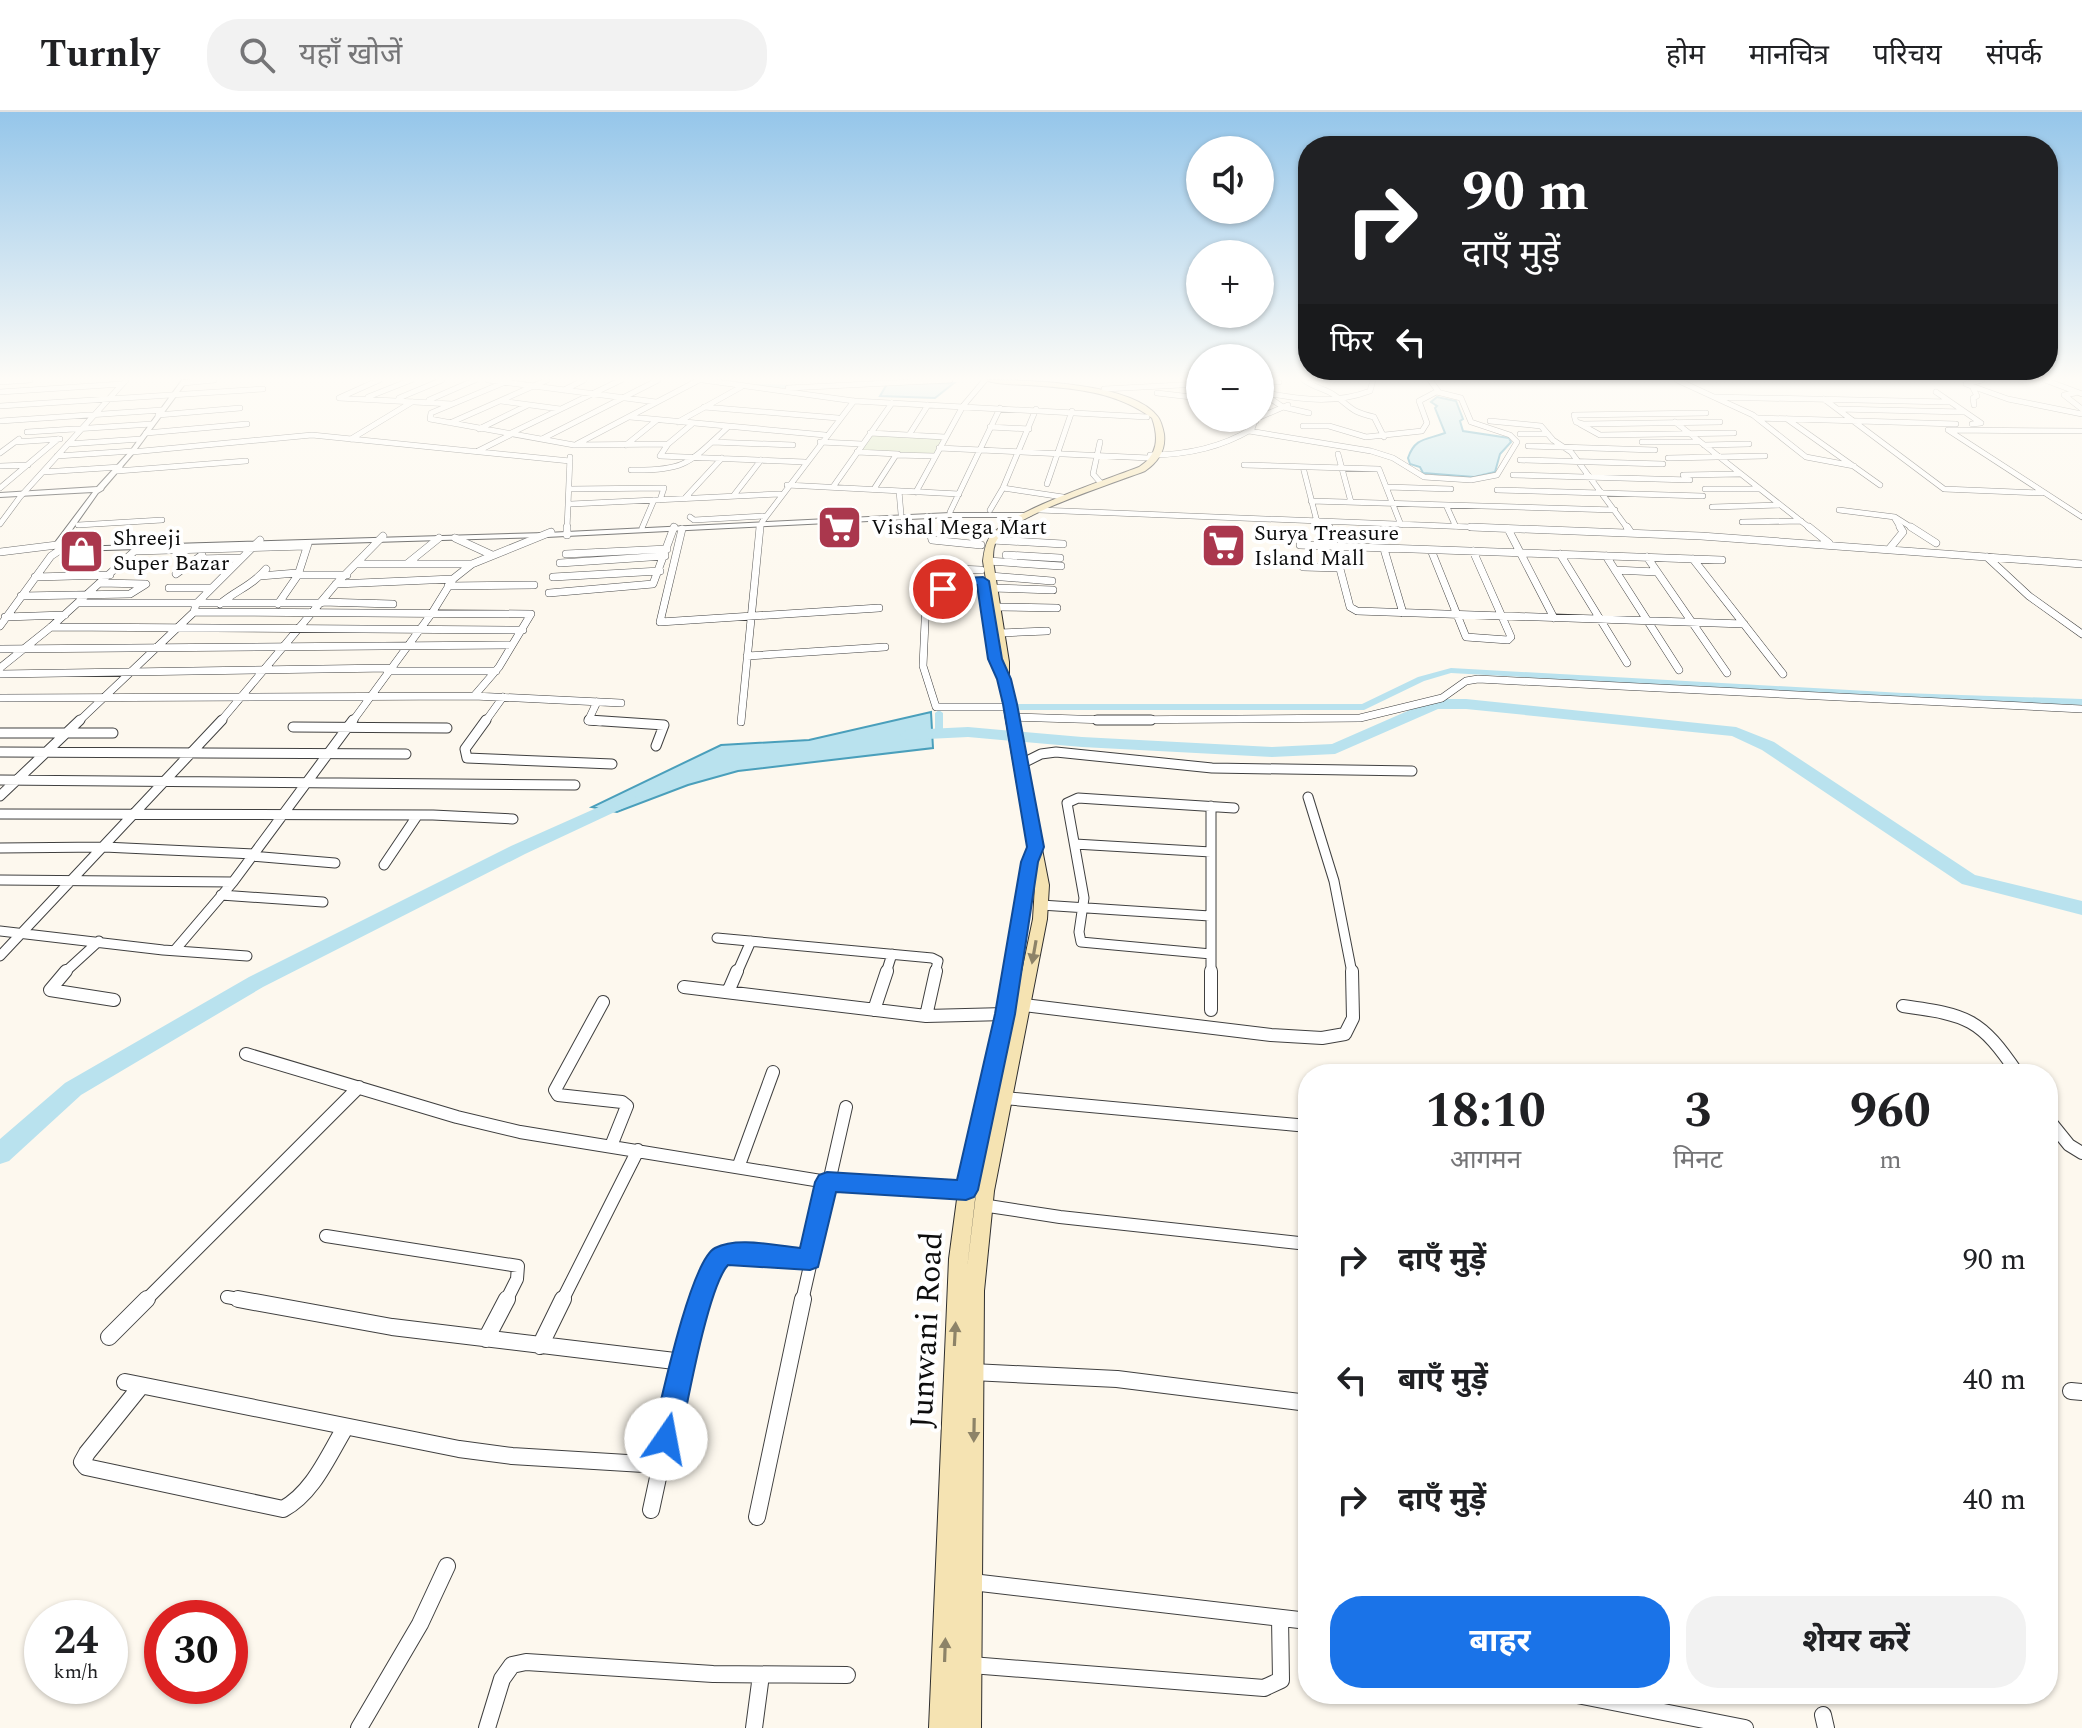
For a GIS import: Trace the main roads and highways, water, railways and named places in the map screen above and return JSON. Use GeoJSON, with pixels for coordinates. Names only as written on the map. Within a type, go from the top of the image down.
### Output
{"type":"FeatureCollection","features":[{"type":"Feature","properties":{"kind":"main road"},"geometry":{"type":"LineString","coordinates":[[1004,679],[1000,633],[991,588],[981,570],[981,545],[992,529],[1135,468],[1152,456]]}},
{"type":"Feature","properties":{"kind":"main road"},"geometry":{"type":"LineString","coordinates":[[1004,679],[997,668],[986,578],[992,540],[1024,513],[1039,510],[1142,469],[1152,464],[1152,456]]}},
{"type":"Feature","properties":{"kind":"main road","name":"Junwani Road"},"geometry":{"type":"LineString","coordinates":[[942,1728],[953,1368],[958,1259],[966,1190],[1005,1014],[1016,999],[1041,905],[1042,885],[1036,847],[1004,679]]}},
{"type":"Feature","properties":{"kind":"main road","name":"Junwani Road"},"geometry":{"type":"LineString","coordinates":[[968,1728],[974,1291],[983,1207],[1004,1098],[1027,872],[1036,847]]}},
{"type":"Feature","properties":{"kind":"water"},"geometry":{"type":"Polygon","coordinates":[[[1409,455],[1500,455],[1495,472],[1474,477],[1423,473],[1420,467],[1410,464],[1409,455]]]}},
{"type":"Feature","properties":{"kind":"water"},"geometry":{"type":"Polygon","coordinates":[[[931,712],[933,748],[738,771],[688,785],[617,812],[592,807],[721,745],[809,740],[931,712]]]}},
{"type":"Feature","properties":{"kind":"waterway"},"geometry":{"type":"LineString","coordinates":[[1014,707],[1364,707],[1421,679],[1451,670],[1903,696],[2082,702]]}},
{"type":"Feature","properties":{"kind":"waterway"},"geometry":{"type":"LineString","coordinates":[[907,735],[968,732],[1082,742],[1272,752],[1335,749],[1435,704],[1466,704],[1652,721],[1736,732],[1768,746],[1969,880],[2082,908]]}},
{"type":"Feature","properties":{"kind":"waterway"},"geometry":{"type":"LineString","coordinates":[[939,713],[939,733]]}},
{"type":"Feature","properties":{"kind":"waterway"},"geometry":{"type":"LineString","coordinates":[[0,1154],[73,1089],[256,982],[518,850],[628,799]]}},
{"type":"Feature","properties":{"kind":"place","name":"Vishal Mega Mart"},"geometry":{"type":"Point","coordinates":[840,527]}},
{"type":"Feature","properties":{"kind":"place","name":"Surya Treasure Island Mall"},"geometry":{"type":"Point","coordinates":[1223,546]}},
{"type":"Feature","properties":{"kind":"place","name":"Shreeji Super Bazar"},"geometry":{"type":"Point","coordinates":[82,551]}}]}
